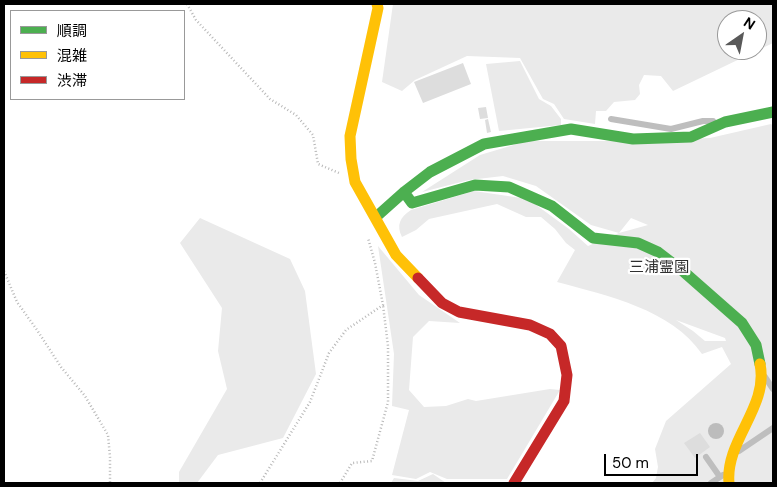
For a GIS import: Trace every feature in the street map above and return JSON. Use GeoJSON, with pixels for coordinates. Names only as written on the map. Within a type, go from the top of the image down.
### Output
{"type":"FeatureCollection","features":[{"type":"Feature","properties":{"kind":"street"},"geometry":{"type":"LineString","coordinates":[[377,4],[378,8],[371,44],[350,136],[355,182],[396,255],[442,303],[459,312],[530,325],[550,334],[561,346],[567,375],[564,401],[514,483]]}},
{"type":"Feature","properties":{"kind":"street"},"geometry":{"type":"LineString","coordinates":[[376,217],[430,172],[484,144],[570,129],[633,139],[691,137],[725,122],[754,114],[773,112]]}},
{"type":"Feature","properties":{"kind":"street"},"geometry":{"type":"LineString","coordinates":[[404,192],[412,203],[474,185],[508,187],[552,206],[593,238],[638,243],[658,252],[684,272],[742,323],[756,345],[762,374],[759,395],[732,456],[726,477]]}},
{"type":"Feature","properties":{"kind":"lane"},"geometry":{"type":"LineString","coordinates":[[611,119],[671,129],[703,121],[725,122]]}},
{"type":"Feature","properties":{"kind":"lane"},"geometry":{"type":"LineString","coordinates":[[762,374],[773,389]]}},
{"type":"Feature","properties":{"kind":"lane"},"geometry":{"type":"LineString","coordinates":[[732,456],[773,428]]}},
{"type":"Feature","properties":{"kind":"lane"},"geometry":{"type":"LineString","coordinates":[[706,458],[726,477],[711,483]]}},
{"type":"Feature","properties":{"kind":"path"},"geometry":{"type":"LineString","coordinates":[[187,4],[196,20],[270,100],[296,115],[313,135],[318,164],[355,182]]}},
{"type":"Feature","properties":{"kind":"path"},"geometry":{"type":"LineString","coordinates":[[340,483],[352,463],[372,461],[388,402],[388,346],[383,305],[376,263],[367,233]]}},
{"type":"Feature","properties":{"kind":"path"},"geometry":{"type":"LineString","coordinates":[[4,271],[17,302],[61,367],[85,396],[108,435],[110,483]]}},
{"type":"Feature","properties":{"kind":"path"},"geometry":{"type":"LineString","coordinates":[[260,483],[310,402],[329,353],[346,330],[383,305]]}},
{"type":"Feature","properties":{"kind":"green space"},"geometry":{"type":"Polygon","coordinates":[[[393,4],[773,4],[773,43],[767,46],[767,10],[717,10],[717,60],[738,60],[673,91],[661,76],[644,75],[639,85],[640,94],[635,100],[614,102],[606,111],[596,111],[595,124],[564,119],[554,104],[543,99],[520,58],[467,56],[415,80],[402,91],[382,82],[393,4]]]}},
{"type":"Feature","properties":{"kind":"green space"},"geometry":{"type":"Polygon","coordinates":[[[520,61],[539,99],[551,106],[561,119],[561,125],[499,131],[486,64],[520,61]]]}},
{"type":"Feature","properties":{"kind":"green space","name":"三浦霊園"},"geometry":{"type":"Polygon","coordinates":[[[771,124],[773,126],[773,483],[652,483],[656,478],[658,467],[655,449],[666,421],[731,364],[722,347],[702,354],[689,339],[673,326],[637,306],[557,282],[575,250],[541,217],[526,217],[497,204],[429,219],[416,230],[402,237],[399,229],[402,218],[411,210],[474,191],[528,199],[569,229],[588,246],[619,233],[591,225],[536,186],[503,176],[469,180],[422,192],[480,155],[527,141],[635,141],[710,138],[771,124]],[[631,218],[619,233],[648,225],[631,218]],[[676,320],[705,341],[726,341],[725,338],[676,320]]]}},
{"type":"Feature","properties":{"kind":"green space"},"geometry":{"type":"Polygon","coordinates":[[[200,218],[290,259],[305,291],[316,374],[283,438],[218,455],[197,483],[179,483],[179,472],[227,389],[218,351],[222,308],[180,243],[200,218]]]}},
{"type":"Feature","properties":{"kind":"green space"},"geometry":{"type":"Polygon","coordinates":[[[378,246],[419,295],[460,323],[429,321],[413,337],[409,390],[424,407],[446,406],[468,399],[476,401],[550,389],[560,390],[507,479],[447,479],[430,472],[416,479],[392,475],[409,410],[392,406],[394,354],[378,246]]]}},
{"type":"Feature","properties":{"kind":"green space"},"geometry":{"type":"Polygon","coordinates":[[[433,474],[446,483],[391,483],[394,478],[418,481],[433,474]]]}},
{"type":"Feature","properties":{"kind":"shaded area"},"geometry":{"type":"Polygon","coordinates":[[[716,423],[724,431],[716,439],[708,431],[716,423]]]}},
{"type":"Feature","properties":{"kind":"building"},"geometry":{"type":"Polygon","coordinates":[[[463,63],[471,84],[423,103],[414,82],[463,63]]]}},
{"type":"Feature","properties":{"kind":"building"},"geometry":{"type":"Polygon","coordinates":[[[486,107],[488,118],[480,119],[478,108],[486,107]]]}},
{"type":"Feature","properties":{"kind":"building"},"geometry":{"type":"Polygon","coordinates":[[[488,119],[491,132],[487,133],[485,120],[488,119]]]}},
{"type":"Feature","properties":{"kind":"building"},"geometry":{"type":"Polygon","coordinates":[[[700,433],[710,447],[695,458],[684,443],[700,433]]]}},
{"type":"Feature","properties":{"kind":"traffic: fast"},"geometry":{"type":"LineString","coordinates":[[376,217],[430,172],[484,144],[571,129],[633,139],[691,137],[725,122],[773,112]]}},
{"type":"Feature","properties":{"kind":"traffic: fast"},"geometry":{"type":"LineString","coordinates":[[404,192],[412,203],[475,185],[509,187],[552,206],[593,238],[638,243],[658,252],[684,272],[742,323],[756,345],[760,364]]}},
{"type":"Feature","properties":{"kind":"traffic: slow"},"geometry":{"type":"LineString","coordinates":[[377,4],[378,8],[350,136],[351,159],[355,182],[396,255],[418,278]]}},
{"type":"Feature","properties":{"kind":"traffic: slow"},"geometry":{"type":"LineString","coordinates":[[729,483],[733,452],[758,395],[761,380],[760,364]]}},
{"type":"Feature","properties":{"kind":"traffic: jam"},"geometry":{"type":"LineString","coordinates":[[418,278],[442,303],[459,312],[530,325],[550,334],[561,346],[567,375],[564,401],[514,483]]}}]}
